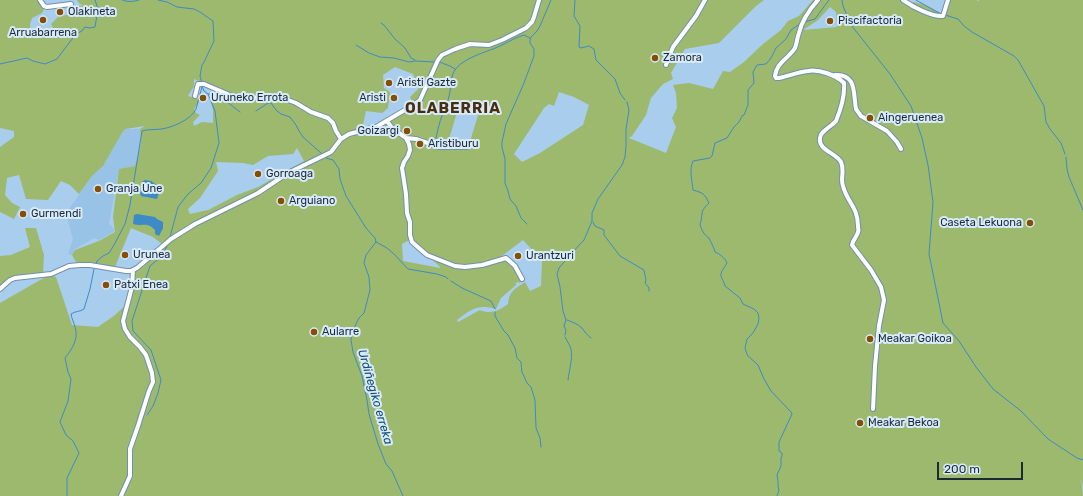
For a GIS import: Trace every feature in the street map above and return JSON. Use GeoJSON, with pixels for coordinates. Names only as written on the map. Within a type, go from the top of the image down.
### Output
{"type":"FeatureCollection","features":[{"type":"Feature","properties":{"kind":"street"},"geometry":{"type":"LineString","coordinates":[[40,0],[44,6],[47,7],[71,4]]}},
{"type":"Feature","properties":{"kind":"street"},"geometry":{"type":"LineString","coordinates":[[0,289],[10,280],[15,278],[51,274],[69,266],[90,265],[126,271],[137,268],[171,238],[195,224],[258,193],[288,173],[331,152],[341,139],[349,134],[376,127],[416,104],[420,100],[438,60],[442,55],[470,44],[489,44],[512,36],[526,28],[532,22],[539,0]]}},
{"type":"Feature","properties":{"kind":"street"},"geometry":{"type":"LineString","coordinates":[[666,65],[673,47],[696,16],[705,0]]}},
{"type":"Feature","properties":{"kind":"street"},"geometry":{"type":"LineString","coordinates":[[818,0],[803,23],[795,47],[791,54],[782,60],[779,65],[775,76],[776,78],[812,70],[848,78],[853,84],[857,112],[861,116],[887,131],[898,142],[901,149]]}},
{"type":"Feature","properties":{"kind":"street"},"geometry":{"type":"LineString","coordinates":[[903,0],[932,14],[941,16],[944,16],[948,0]]}},
{"type":"Feature","properties":{"kind":"street"},"geometry":{"type":"LineString","coordinates":[[832,75],[844,83],[844,89],[839,113],[834,123],[821,135],[819,139],[821,145],[840,160],[843,167],[842,185],[857,213],[858,219],[858,232],[852,241],[852,245],[871,270],[881,287],[884,300],[879,326],[873,409]]}},
{"type":"Feature","properties":{"kind":"street"},"geometry":{"type":"LineString","coordinates":[[195,96],[198,84],[202,84],[240,98],[248,99],[278,96],[296,102],[311,112],[328,118],[333,123],[341,139]]}},
{"type":"Feature","properties":{"kind":"street"},"geometry":{"type":"LineString","coordinates":[[387,120],[392,128],[406,138],[409,144],[410,150],[402,168],[412,242],[427,255],[455,266],[465,267],[482,265],[506,258],[515,266],[522,279]]}},
{"type":"Feature","properties":{"kind":"street"},"geometry":{"type":"LineString","coordinates":[[406,138],[416,139],[439,147],[466,147],[467,145]]}},
{"type":"Feature","properties":{"kind":"street"},"geometry":{"type":"LineString","coordinates":[[68,261],[69,266]]}},
{"type":"Feature","properties":{"kind":"street"},"geometry":{"type":"LineString","coordinates":[[122,496],[130,476],[130,448],[153,382],[152,373],[146,355],[130,337],[123,322],[132,287],[133,270]]}},
{"type":"Feature","properties":{"kind":"shaded area"},"geometry":{"type":"Polygon","coordinates":[[[125,129],[140,129],[141,143],[135,166],[119,169],[109,224],[115,231],[99,240],[94,238],[75,249],[72,255],[68,254],[73,239],[67,217],[69,209],[92,176],[103,166],[125,129]]]}},
{"type":"Feature","properties":{"kind":"green space"},"geometry":{"type":"Polygon","coordinates":[[[0,0],[40,0],[44,9],[42,13],[32,18],[30,29],[42,28],[45,32],[49,32],[53,28],[51,24],[59,16],[74,12],[75,5],[83,6],[77,0],[764,0],[719,43],[685,49],[671,73],[673,79],[663,84],[651,98],[646,115],[632,136],[629,138],[666,153],[676,127],[672,118],[677,108],[676,93],[673,85],[689,83],[713,89],[723,71],[730,72],[744,62],[781,30],[788,21],[799,16],[813,0],[900,0],[911,6],[913,2],[922,4],[943,14],[947,13],[949,0],[1083,0],[1083,488],[1081,477],[1083,496],[0,496],[0,303],[50,275],[56,277],[72,325],[98,327],[115,315],[128,303],[133,272],[144,266],[162,244],[153,237],[131,228],[115,267],[76,262],[72,255],[75,250],[99,241],[115,232],[113,217],[119,169],[135,166],[141,143],[140,129],[145,126],[125,129],[103,166],[92,176],[79,194],[70,185],[61,181],[48,200],[26,199],[19,175],[7,178],[5,195],[12,203],[20,207],[14,219],[0,212],[0,147],[14,137],[14,131],[0,128],[0,0]],[[830,7],[818,20],[803,30],[837,27],[836,12],[830,7]],[[395,67],[383,75],[384,88],[390,92],[388,108],[382,113],[366,111],[362,129],[376,128],[414,106],[410,97],[419,88],[413,74],[395,67]],[[194,79],[194,86],[188,96],[199,99],[198,104],[194,109],[196,113],[200,115],[193,122],[194,126],[202,122],[213,123],[213,110],[210,98],[213,90],[248,100],[279,96],[249,98],[232,95],[194,79]],[[559,92],[554,106],[549,104],[544,108],[514,154],[522,162],[540,153],[583,125],[589,105],[574,97],[559,92]],[[458,109],[447,146],[468,148],[479,112],[458,109]],[[297,148],[293,154],[268,156],[253,165],[216,162],[218,171],[200,198],[188,209],[190,214],[208,210],[237,195],[258,187],[304,161],[297,148]],[[411,239],[402,244],[403,261],[440,268],[411,239]],[[523,240],[499,258],[506,258],[515,266],[521,280],[520,283],[516,283],[516,285],[501,298],[496,309],[484,307],[475,308],[457,320],[458,322],[480,310],[492,312],[502,308],[508,304],[511,293],[525,282],[530,291],[541,286],[542,261],[523,240]]]}},
{"type":"Feature","properties":{"kind":"green space"},"geometry":{"type":"Polygon","coordinates":[[[25,228],[36,228],[44,255],[43,273],[33,273],[12,277],[0,287],[0,256],[11,255],[30,247],[25,228]]]}},
{"type":"Feature","properties":{"kind":"water"},"geometry":{"type":"Polygon","coordinates":[[[145,180],[151,181],[158,186],[159,193],[157,199],[141,196],[140,192],[142,182],[145,180]]]}},
{"type":"Feature","properties":{"kind":"water"},"geometry":{"type":"Polygon","coordinates":[[[137,214],[155,217],[163,222],[163,228],[159,236],[155,234],[155,230],[152,227],[133,224],[134,215],[137,214]]]}},
{"type":"Feature","properties":{"kind":"waterway"},"geometry":{"type":"LineString","coordinates":[[0,64],[27,58],[45,64],[57,59],[76,34],[82,31],[85,27],[95,27],[98,9],[95,0]]}},
{"type":"Feature","properties":{"kind":"waterway"},"geometry":{"type":"LineString","coordinates":[[122,0],[130,2],[139,0]]}},
{"type":"Feature","properties":{"kind":"waterway"},"geometry":{"type":"LineString","coordinates":[[158,0],[167,2],[177,7],[194,9],[213,21],[214,41],[202,65],[200,76],[202,83]]}},
{"type":"Feature","properties":{"kind":"waterway"},"geometry":{"type":"LineString","coordinates":[[527,224],[521,218],[516,206],[510,199],[505,183],[505,159],[502,142],[506,124],[534,56],[534,49],[530,43],[531,37],[540,26],[551,0]]}},
{"type":"Feature","properties":{"kind":"waterway"},"geometry":{"type":"LineString","coordinates":[[575,0],[574,16],[580,26],[579,47],[589,46],[594,49],[596,60],[615,79],[620,93],[625,100]]}},
{"type":"Feature","properties":{"kind":"waterway"},"geometry":{"type":"LineString","coordinates":[[804,22],[815,19],[829,0]]}},
{"type":"Feature","properties":{"kind":"waterway"},"geometry":{"type":"LineString","coordinates":[[842,0],[851,25],[890,74],[911,106],[922,138],[928,165],[933,202],[929,254],[943,323],[959,341],[993,389],[1021,411],[1048,439],[1077,458],[1083,460]]}},
{"type":"Feature","properties":{"kind":"waterway"},"geometry":{"type":"LineString","coordinates":[[916,0],[941,14]]}},
{"type":"Feature","properties":{"kind":"waterway"},"geometry":{"type":"LineString","coordinates":[[945,15],[958,19],[972,32],[1014,56],[1018,60],[1044,106],[1046,122],[1061,143],[1065,154]]}},
{"type":"Feature","properties":{"kind":"waterway"},"geometry":{"type":"LineString","coordinates":[[381,23],[405,48],[411,58],[415,60]]}},
{"type":"Feature","properties":{"kind":"waterway"},"geometry":{"type":"LineString","coordinates":[[777,496],[779,490],[777,475],[781,466],[782,456],[782,453],[779,451],[779,442],[792,414],[771,391],[758,365],[747,354],[745,348],[747,339],[753,333],[758,324],[758,313],[754,309],[743,304],[740,298],[725,286],[721,274],[727,263],[722,256],[715,252],[709,238],[704,234],[701,228],[700,224],[703,211],[709,203],[703,194],[693,190],[691,171],[693,161],[710,158],[712,156],[715,143],[727,138],[744,115],[748,105],[748,90],[754,83],[753,72],[757,65],[766,64],[776,48],[786,39],[791,30],[800,24]]}},
{"type":"Feature","properties":{"kind":"waterway"},"geometry":{"type":"LineString","coordinates":[[435,143],[440,120],[449,98],[454,71],[463,62],[520,36],[524,35],[530,38]]}},
{"type":"Feature","properties":{"kind":"waterway"},"geometry":{"type":"LineString","coordinates":[[356,45],[369,53],[380,57],[394,58],[409,62],[435,62]]}},
{"type":"Feature","properties":{"kind":"waterway"},"geometry":{"type":"LineString","coordinates":[[439,62],[455,69]]}},
{"type":"Feature","properties":{"kind":"waterway","name":"Urdiñegiko erreka"},"geometry":{"type":"LineString","coordinates":[[202,86],[204,91],[208,94],[212,94],[226,101],[240,112]]}},
{"type":"Feature","properties":{"kind":"waterway"},"geometry":{"type":"LineString","coordinates":[[96,264],[97,261],[109,253],[125,224],[130,205],[142,131],[165,128],[175,125],[190,117],[196,109],[202,87]]}},
{"type":"Feature","properties":{"kind":"waterway"},"geometry":{"type":"LineString","coordinates":[[170,237],[178,207],[188,194],[201,183],[211,168],[219,143],[215,111],[208,94]]}},
{"type":"Feature","properties":{"kind":"waterway"},"geometry":{"type":"LineString","coordinates":[[565,335],[566,330],[564,326],[566,320],[563,311],[557,274],[559,268],[584,240],[592,221],[592,213],[598,199],[622,165],[625,157],[626,129],[629,110],[627,102]]}},
{"type":"Feature","properties":{"kind":"waterway","name":"Urdiñegiko erreka"},"geometry":{"type":"LineString","coordinates":[[256,111],[268,103],[271,103],[281,114],[290,117],[303,137],[322,154]]}},
{"type":"Feature","properties":{"kind":"waterway","name":"Urdiñegiko erreka"},"geometry":{"type":"LineString","coordinates":[[324,156],[333,160],[339,169],[340,179],[346,196],[366,228],[375,238],[376,242],[366,255],[364,263],[369,277],[370,290],[364,313],[356,324],[351,340],[353,352],[362,376],[369,414],[378,444],[386,464],[392,471],[403,496]]}},
{"type":"Feature","properties":{"kind":"waterway"},"geometry":{"type":"LineString","coordinates":[[1066,157],[1069,177],[1083,210]]}},
{"type":"Feature","properties":{"kind":"waterway"},"geometry":{"type":"LineString","coordinates":[[593,222],[595,226],[604,230],[604,235],[620,256],[644,270],[646,280],[645,283],[649,288],[649,291]]}},
{"type":"Feature","properties":{"kind":"waterway"},"geometry":{"type":"LineString","coordinates":[[376,242],[387,248],[408,269],[437,274],[448,279]]}},
{"type":"Feature","properties":{"kind":"waterway"},"geometry":{"type":"LineString","coordinates":[[147,415],[153,406],[161,380],[151,350],[133,331],[132,321],[150,266],[162,256],[168,244]]}},
{"type":"Feature","properties":{"kind":"waterway"},"geometry":{"type":"LineString","coordinates":[[67,496],[67,478],[79,453],[73,441],[66,435],[60,422],[68,401],[71,379],[65,358],[72,347],[76,336],[71,314],[84,309],[94,269]]}},
{"type":"Feature","properties":{"kind":"waterway"},"geometry":{"type":"LineString","coordinates":[[451,281],[462,288],[491,301],[495,309]]}},
{"type":"Feature","properties":{"kind":"waterway"},"geometry":{"type":"LineString","coordinates":[[495,312],[495,316],[515,348],[517,358],[521,362],[522,373],[527,383],[531,387],[535,400],[536,428],[540,438],[541,447]]}},
{"type":"Feature","properties":{"kind":"waterway"},"geometry":{"type":"LineString","coordinates":[[567,320],[575,323],[591,338]]}},
{"type":"Feature","properties":{"kind":"waterway"},"geometry":{"type":"LineString","coordinates":[[565,337],[571,349],[568,380]]}},
{"type":"Feature","properties":{"kind":"place","name":"Olakineta"},"geometry":{"type":"Point","coordinates":[60,12]}},
{"type":"Feature","properties":{"kind":"place","name":"Arruabarrena"},"geometry":{"type":"Point","coordinates":[43,20]}},
{"type":"Feature","properties":{"kind":"place","name":"Piscifactoria"},"geometry":{"type":"Point","coordinates":[830,21]}},
{"type":"Feature","properties":{"kind":"place","name":"Zamora"},"geometry":{"type":"Point","coordinates":[655,58]}},
{"type":"Feature","properties":{"kind":"place","name":"Aristi Gazte"},"geometry":{"type":"Point","coordinates":[389,83]}},
{"type":"Feature","properties":{"kind":"place","name":"Uruneko Errota"},"geometry":{"type":"Point","coordinates":[203,98]}},
{"type":"Feature","properties":{"kind":"place","name":"Aristi"},"geometry":{"type":"Point","coordinates":[394,98]}},
{"type":"Feature","properties":{"kind":"place","name":"Aingeruenea"},"geometry":{"type":"Point","coordinates":[870,118]}},
{"type":"Feature","properties":{"kind":"place","name":"Goizargi"},"geometry":{"type":"Point","coordinates":[407,131]}},
{"type":"Feature","properties":{"kind":"place","name":"Aristiburu"},"geometry":{"type":"Point","coordinates":[420,144]}},
{"type":"Feature","properties":{"kind":"place","name":"Gorroaga"},"geometry":{"type":"Point","coordinates":[258,174]}},
{"type":"Feature","properties":{"kind":"place","name":"Granja Une"},"geometry":{"type":"Point","coordinates":[98,189]}},
{"type":"Feature","properties":{"kind":"place","name":"Arguiano"},"geometry":{"type":"Point","coordinates":[281,201]}},
{"type":"Feature","properties":{"kind":"place","name":"Gurmendi"},"geometry":{"type":"Point","coordinates":[23,214]}},
{"type":"Feature","properties":{"kind":"place","name":"Caseta Lekuona"},"geometry":{"type":"Point","coordinates":[1030,223]}},
{"type":"Feature","properties":{"kind":"place","name":"Urunea"},"geometry":{"type":"Point","coordinates":[125,255]}},
{"type":"Feature","properties":{"kind":"place","name":"Urantzuri"},"geometry":{"type":"Point","coordinates":[518,256]}},
{"type":"Feature","properties":{"kind":"place","name":"Patxi Enea"},"geometry":{"type":"Point","coordinates":[106,285]}},
{"type":"Feature","properties":{"kind":"place","name":"Aularre"},"geometry":{"type":"Point","coordinates":[314,332]}},
{"type":"Feature","properties":{"kind":"place","name":"Meakar Goikoa"},"geometry":{"type":"Point","coordinates":[870,339]}},
{"type":"Feature","properties":{"kind":"place","name":"Meakar Bekoa"},"geometry":{"type":"Point","coordinates":[860,423]}},
{"type":"Feature","properties":{"kind":"district","name":"OLABERRIA"},"geometry":{"type":"Point","coordinates":[453,109]}}]}
